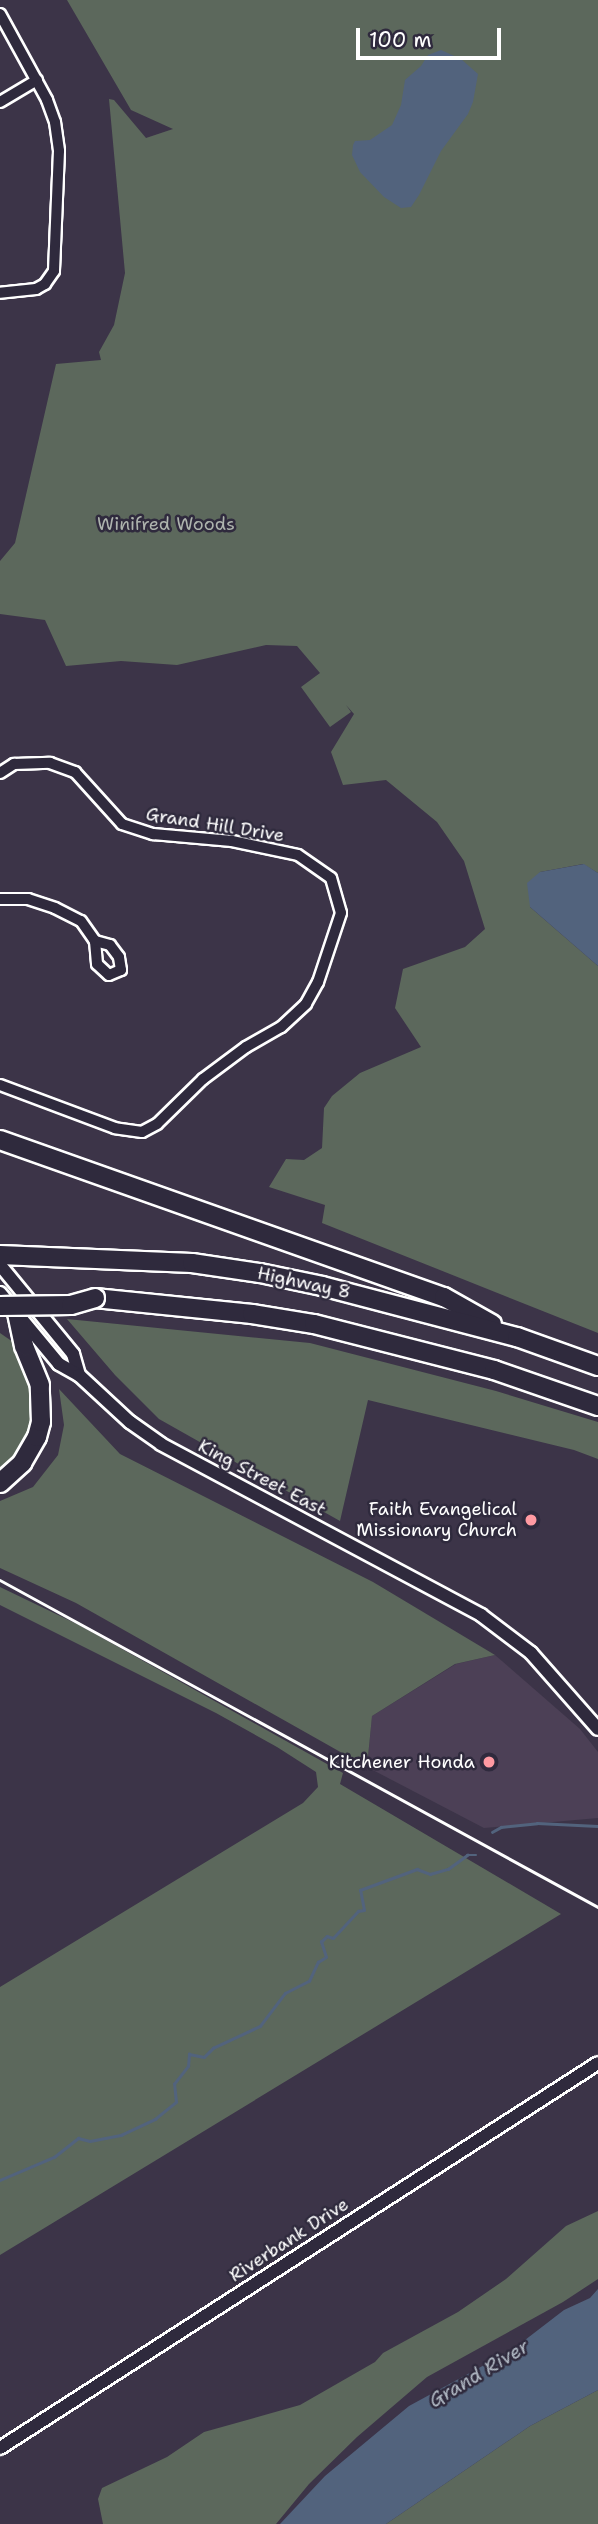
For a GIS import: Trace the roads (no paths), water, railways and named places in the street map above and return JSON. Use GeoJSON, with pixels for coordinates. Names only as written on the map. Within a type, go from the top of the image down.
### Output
{"type":"FeatureCollection","features":[{"type":"Feature","properties":{"kind":"highway"},"geometry":{"type":"LineString","coordinates":[[0,1140],[444,1297],[517,1337]]}},
{"type":"Feature","properties":{"kind":"highway","name":"Highway 8"},"geometry":{"type":"LineString","coordinates":[[0,1255],[84,1256],[192,1263],[260,1273],[322,1286],[517,1337],[598,1366]]}},
{"type":"Feature","properties":{"kind":"highway"},"geometry":{"type":"LineString","coordinates":[[0,1294],[95,1298],[252,1314],[314,1324],[494,1370],[598,1406]]}},
{"type":"Feature","properties":{"kind":"highway"},"geometry":{"type":"LineString","coordinates":[[0,1306],[71,1305],[95,1298]]}},
{"type":"Feature","properties":{"kind":"highway"},"geometry":{"type":"LineString","coordinates":[[0,1483],[22,1463],[41,1422],[40,1385],[24,1346],[17,1313]]}},
{"type":"Feature","properties":{"kind":"main road","name":"King Street East"},"geometry":{"type":"LineString","coordinates":[[0,1265],[73,1354],[79,1375]]}},
{"type":"Feature","properties":{"kind":"main road","name":"King Street East"},"geometry":{"type":"LineString","coordinates":[[0,1294],[59,1364],[79,1375],[130,1422],[161,1444],[481,1615],[531,1653],[598,1729]]}},
{"type":"Feature","properties":{"kind":"main road","name":"Riverbank Drive"},"geometry":{"type":"LineString","coordinates":[[0,2448],[598,2063]]}},
{"type":"Feature","properties":{"kind":"street"},"geometry":{"type":"LineString","coordinates":[[0,14],[37,80],[55,122],[58,151],[54,271],[45,284],[36,289],[0,293]]}},
{"type":"Feature","properties":{"kind":"street"},"geometry":{"type":"LineString","coordinates":[[0,102],[37,80]]}},
{"type":"Feature","properties":{"kind":"street","name":"Grand Hill Drive"},"geometry":{"type":"LineString","coordinates":[[0,773],[14,764],[50,763],[75,772],[122,824],[153,834],[232,841],[298,855],[331,878],[341,913],[318,982],[306,1004],[281,1027],[246,1047],[203,1079],[158,1124],[142,1132],[115,1128],[0,1085]]}},
{"type":"Feature","properties":{"kind":"street"},"geometry":{"type":"LineString","coordinates":[[0,900],[28,900],[55,908],[81,921],[95,941]]}},
{"type":"Feature","properties":{"kind":"water"},"geometry":{"type":"Polygon","coordinates":[[[441,50],[461,59],[478,74],[473,102],[468,114],[441,151],[411,207],[401,208],[384,197],[360,172],[352,155],[353,145],[355,141],[370,140],[392,125],[401,105],[405,80],[421,66],[428,55],[441,50]]]}},
{"type":"Feature","properties":{"kind":"water"},"geometry":{"type":"Polygon","coordinates":[[[584,864],[598,873],[598,966],[530,907],[527,883],[540,872],[584,864]]]}},
{"type":"Feature","properties":{"kind":"water","name":"Grand River"},"geometry":{"type":"Polygon","coordinates":[[[598,2289],[598,2390],[530,2426],[386,2524],[280,2524],[325,2476],[409,2406],[512,2350],[564,2310],[590,2298],[598,2289]]]}},
{"type":"Feature","properties":{"kind":"waterway"},"geometry":{"type":"LineString","coordinates":[[492,1832],[501,1827],[537,1823],[598,1826]]}},
{"type":"Feature","properties":{"kind":"waterway"},"geometry":{"type":"LineString","coordinates":[[0,2180],[54,2157],[78,2138],[90,2141],[121,2135],[155,2119],[176,2102],[174,2084],[188,2066],[189,2054],[204,2057],[213,2048],[260,2026],[285,1993],[309,1981],[318,1962],[326,1957],[321,1942],[327,1936],[333,1938],[358,1911],[364,1910],[360,1890],[417,1869],[430,1874],[448,1869],[467,1855],[476,1855]]}},
{"type":"Feature","properties":{"kind":"railway"},"geometry":{"type":"LineString","coordinates":[[0,1580],[598,1907]]}},
{"type":"Feature","properties":{"kind":"place","name":"Faith Evangelical Missionary Church"},"geometry":{"type":"Point","coordinates":[531,1520]}},
{"type":"Feature","properties":{"kind":"place","name":"Kitchener Honda"},"geometry":{"type":"Point","coordinates":[489,1762]}},
{"type":"Feature","properties":{"kind":"park label","name":"Winifred Woods"},"geometry":{"type":"Point","coordinates":[166,524]}}]}
